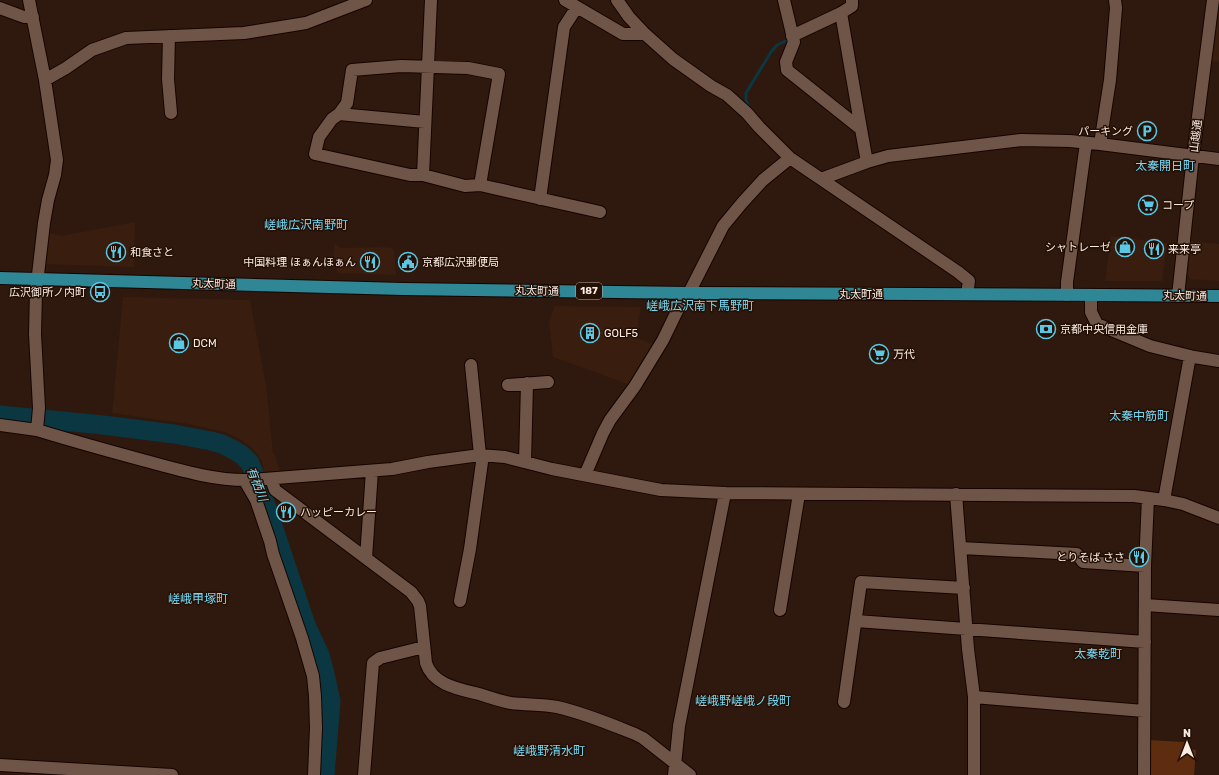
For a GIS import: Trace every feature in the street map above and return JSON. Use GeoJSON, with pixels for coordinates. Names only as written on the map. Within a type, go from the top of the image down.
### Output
{"type":"FeatureCollection","features":[{"type":"Feature","properties":{"kind":"main road","name":"丸太町通"},"geometry":{"type":"LineString","coordinates":[[0,278],[403,290],[1219,296]]}},
{"type":"Feature","properties":{"kind":"street"},"geometry":{"type":"LineString","coordinates":[[29,0],[45,80],[57,160],[44,223],[37,279],[35,334],[38,408],[37,427]]}},
{"type":"Feature","properties":{"kind":"street"},"geometry":{"type":"LineString","coordinates":[[45,80],[92,50],[126,38],[244,33],[306,23],[366,0]]}},
{"type":"Feature","properties":{"kind":"street"},"geometry":{"type":"LineString","coordinates":[[423,176],[431,0]]}},
{"type":"Feature","properties":{"kind":"street"},"geometry":{"type":"LineString","coordinates":[[565,0],[623,34],[645,34]]}},
{"type":"Feature","properties":{"kind":"street"},"geometry":{"type":"LineString","coordinates":[[617,0],[629,17],[645,34],[673,59],[727,96],[747,113],[790,158],[969,281],[967,294]]}},
{"type":"Feature","properties":{"kind":"street"},"geometry":{"type":"LineString","coordinates":[[784,0],[794,42],[786,62],[787,70],[861,129]]}},
{"type":"Feature","properties":{"kind":"street"},"geometry":{"type":"LineString","coordinates":[[792,36],[841,13],[852,6],[852,0]]}},
{"type":"Feature","properties":{"kind":"street"},"geometry":{"type":"LineString","coordinates":[[1100,144],[1110,80],[1116,8],[1115,0]]}},
{"type":"Feature","properties":{"kind":"street","name":"山越通"},"geometry":{"type":"LineString","coordinates":[[1178,296],[1193,156],[1213,0]]}},
{"type":"Feature","properties":{"kind":"street"},"geometry":{"type":"LineString","coordinates":[[540,199],[564,27],[576,7]]}},
{"type":"Feature","properties":{"kind":"street"},"geometry":{"type":"LineString","coordinates":[[0,8],[24,17],[33,17]]}},
{"type":"Feature","properties":{"kind":"street"},"geometry":{"type":"LineString","coordinates":[[841,13],[867,162]]}},
{"type":"Feature","properties":{"kind":"street"},"geometry":{"type":"LineString","coordinates":[[170,36],[168,79],[171,113]]}},
{"type":"Feature","properties":{"kind":"street"},"geometry":{"type":"LineString","coordinates":[[480,185],[499,74],[468,68],[428,66],[401,66],[352,70],[347,103],[339,114],[332,119],[319,137],[315,154],[465,186],[480,185],[600,212]]}},
{"type":"Feature","properties":{"kind":"street"},"geometry":{"type":"LineString","coordinates":[[339,114],[425,122]]}},
{"type":"Feature","properties":{"kind":"street"},"geometry":{"type":"LineString","coordinates":[[821,179],[888,156],[1021,140],[1070,141],[1219,159]]}},
{"type":"Feature","properties":{"kind":"street"},"geometry":{"type":"LineString","coordinates":[[1066,294],[1086,143]]}},
{"type":"Feature","properties":{"kind":"street"},"geometry":{"type":"LineString","coordinates":[[585,475],[610,420],[635,386],[663,340],[680,305],[689,293],[722,226],[763,180],[790,158]]}},
{"type":"Feature","properties":{"kind":"street"},"geometry":{"type":"LineString","coordinates":[[1090,295],[1090,312],[1096,324],[1150,346],[1190,356],[1219,361]]}},
{"type":"Feature","properties":{"kind":"street"},"geometry":{"type":"LineString","coordinates":[[1164,500],[1190,356]]}},
{"type":"Feature","properties":{"kind":"street"},"geometry":{"type":"LineString","coordinates":[[460,600],[470,549],[482,455],[471,365]]}},
{"type":"Feature","properties":{"kind":"street"},"geometry":{"type":"LineString","coordinates":[[508,384],[548,382]]}},
{"type":"Feature","properties":{"kind":"street"},"geometry":{"type":"LineString","coordinates":[[525,462],[527,383]]}},
{"type":"Feature","properties":{"kind":"street"},"geometry":{"type":"LineString","coordinates":[[0,425],[37,427],[75,442],[168,468],[228,480],[317,476],[372,471],[482,455],[505,457],[661,490],[799,494],[1134,496],[1183,504],[1219,518]]}},
{"type":"Feature","properties":{"kind":"street"},"geometry":{"type":"LineString","coordinates":[[366,558],[372,471]]}},
{"type":"Feature","properties":{"kind":"street"},"geometry":{"type":"LineString","coordinates":[[268,479],[275,490],[411,592],[420,606],[426,663],[429,670],[438,680],[450,687],[510,702],[558,707],[598,720],[643,738],[675,769],[690,775]]}},
{"type":"Feature","properties":{"kind":"street"},"geometry":{"type":"LineString","coordinates":[[248,480],[270,541],[313,676],[316,728],[314,775]]}},
{"type":"Feature","properties":{"kind":"street"},"geometry":{"type":"LineString","coordinates":[[675,769],[679,726],[725,493]]}},
{"type":"Feature","properties":{"kind":"street"},"geometry":{"type":"LineString","coordinates":[[780,610],[799,494]]}},
{"type":"Feature","properties":{"kind":"street"},"geometry":{"type":"LineString","coordinates":[[956,494],[974,697],[974,775]]}},
{"type":"Feature","properties":{"kind":"street"},"geometry":{"type":"LineString","coordinates":[[1144,775],[1145,566],[1148,498]]}},
{"type":"Feature","properties":{"kind":"street"},"geometry":{"type":"LineString","coordinates":[[961,548],[1077,554],[1083,562],[1145,566]]}},
{"type":"Feature","properties":{"kind":"street"},"geometry":{"type":"LineString","coordinates":[[844,702],[861,582],[964,588]]}},
{"type":"Feature","properties":{"kind":"street"},"geometry":{"type":"LineString","coordinates":[[1145,605],[1219,610]]}},
{"type":"Feature","properties":{"kind":"street"},"geometry":{"type":"LineString","coordinates":[[856,621],[1145,642]]}},
{"type":"Feature","properties":{"kind":"street"},"geometry":{"type":"LineString","coordinates":[[364,775],[373,663],[380,658],[424,647]]}},
{"type":"Feature","properties":{"kind":"street"},"geometry":{"type":"LineString","coordinates":[[974,697],[1144,711]]}},
{"type":"Feature","properties":{"kind":"street"},"geometry":{"type":"LineString","coordinates":[[0,766],[172,775]]}},
{"type":"Feature","properties":{"kind":"shaded area"},"geometry":{"type":"Polygon","coordinates":[[[1219,0],[1219,62],[1210,61],[1219,0]]]}},
{"type":"Feature","properties":{"kind":"shaded area"},"geometry":{"type":"Polygon","coordinates":[[[135,222],[134,267],[45,264],[47,232],[61,236],[135,222]]]}},
{"type":"Feature","properties":{"kind":"shaded area"},"geometry":{"type":"Polygon","coordinates":[[[1111,236],[1167,243],[1162,281],[1105,281],[1111,236]]]}},
{"type":"Feature","properties":{"kind":"shaded area"},"geometry":{"type":"Polygon","coordinates":[[[1190,241],[1219,244],[1219,281],[1190,279],[1186,271],[1190,241]]]}},
{"type":"Feature","properties":{"kind":"shaded area"},"geometry":{"type":"Polygon","coordinates":[[[335,244],[341,248],[391,248],[394,250],[396,275],[338,273],[333,254],[335,244]]]}},
{"type":"Feature","properties":{"kind":"shaded area"},"geometry":{"type":"Polygon","coordinates":[[[123,297],[250,300],[266,385],[273,453],[280,472],[265,474],[262,461],[253,449],[240,439],[225,432],[189,424],[112,413],[123,297]]]}},
{"type":"Feature","properties":{"kind":"shaded area"},"geometry":{"type":"Polygon","coordinates":[[[555,306],[641,307],[636,338],[657,345],[631,385],[553,357],[549,321],[555,306]]]}},
{"type":"Feature","properties":{"kind":"shaded area"},"geometry":{"type":"Polygon","coordinates":[[[1148,740],[1185,742],[1186,749],[1196,750],[1194,775],[1148,775],[1148,740]]]}},
{"type":"Feature","properties":{"kind":"waterway"},"geometry":{"type":"LineString","coordinates":[[749,108],[746,100],[746,93],[771,52],[777,45],[788,40]]}},
{"type":"Feature","properties":{"kind":"waterway","name":"有栖川"},"geometry":{"type":"LineString","coordinates":[[0,415],[103,425],[174,434],[211,441],[232,449],[242,455],[250,463],[267,508],[306,625],[320,655],[325,674],[331,701],[325,775]]}},
{"type":"Feature","properties":{"kind":"place","name":"パーキング"},"geometry":{"type":"Point","coordinates":[1147,131]}},
{"type":"Feature","properties":{"kind":"place","name":"コープ"},"geometry":{"type":"Point","coordinates":[1148,205]}},
{"type":"Feature","properties":{"kind":"place","name":"シャトレーゼ"},"geometry":{"type":"Point","coordinates":[1125,247]}},
{"type":"Feature","properties":{"kind":"place","name":"来来亭"},"geometry":{"type":"Point","coordinates":[1154,249]}},
{"type":"Feature","properties":{"kind":"place","name":"和食さと"},"geometry":{"type":"Point","coordinates":[116,252]}},
{"type":"Feature","properties":{"kind":"place","name":"中国料理 ほぁんほぁん"},"geometry":{"type":"Point","coordinates":[370,262]}},
{"type":"Feature","properties":{"kind":"place","name":"京都広沢郵便局"},"geometry":{"type":"Point","coordinates":[408,262]}},
{"type":"Feature","properties":{"kind":"place","name":"広沢御所ノ内町"},"geometry":{"type":"Point","coordinates":[100,292]}},
{"type":"Feature","properties":{"kind":"place","name":"京都中央信用金庫"},"geometry":{"type":"Point","coordinates":[1046,329]}},
{"type":"Feature","properties":{"kind":"place","name":"GOLF5"},"geometry":{"type":"Point","coordinates":[590,333]}},
{"type":"Feature","properties":{"kind":"place","name":"DCM"},"geometry":{"type":"Point","coordinates":[179,343]}},
{"type":"Feature","properties":{"kind":"place","name":"万代"},"geometry":{"type":"Point","coordinates":[879,354]}},
{"type":"Feature","properties":{"kind":"place","name":"ハッピーカレー"},"geometry":{"type":"Point","coordinates":[286,512]}},
{"type":"Feature","properties":{"kind":"place","name":"とりそば ささ"},"geometry":{"type":"Point","coordinates":[1139,557]}},
{"type":"Feature","properties":{"kind":"district","name":"太秦開日町"},"geometry":{"type":"Point","coordinates":[1165,166]}},
{"type":"Feature","properties":{"kind":"district","name":"嵯峨広沢南野町"},"geometry":{"type":"Point","coordinates":[306,225]}},
{"type":"Feature","properties":{"kind":"district","name":"嵯峨広沢南下馬野町"},"geometry":{"type":"Point","coordinates":[700,306]}},
{"type":"Feature","properties":{"kind":"district","name":"太秦中筋町"},"geometry":{"type":"Point","coordinates":[1139,416]}},
{"type":"Feature","properties":{"kind":"district","name":"嵯峨甲塚町"},"geometry":{"type":"Point","coordinates":[198,599]}},
{"type":"Feature","properties":{"kind":"district","name":"太秦乾町"},"geometry":{"type":"Point","coordinates":[1098,654]}},
{"type":"Feature","properties":{"kind":"district","name":"嵯峨野嵯峨ノ段町"},"geometry":{"type":"Point","coordinates":[743,701]}},
{"type":"Feature","properties":{"kind":"district","name":"嵯峨野清水町"},"geometry":{"type":"Point","coordinates":[549,751]}}]}
